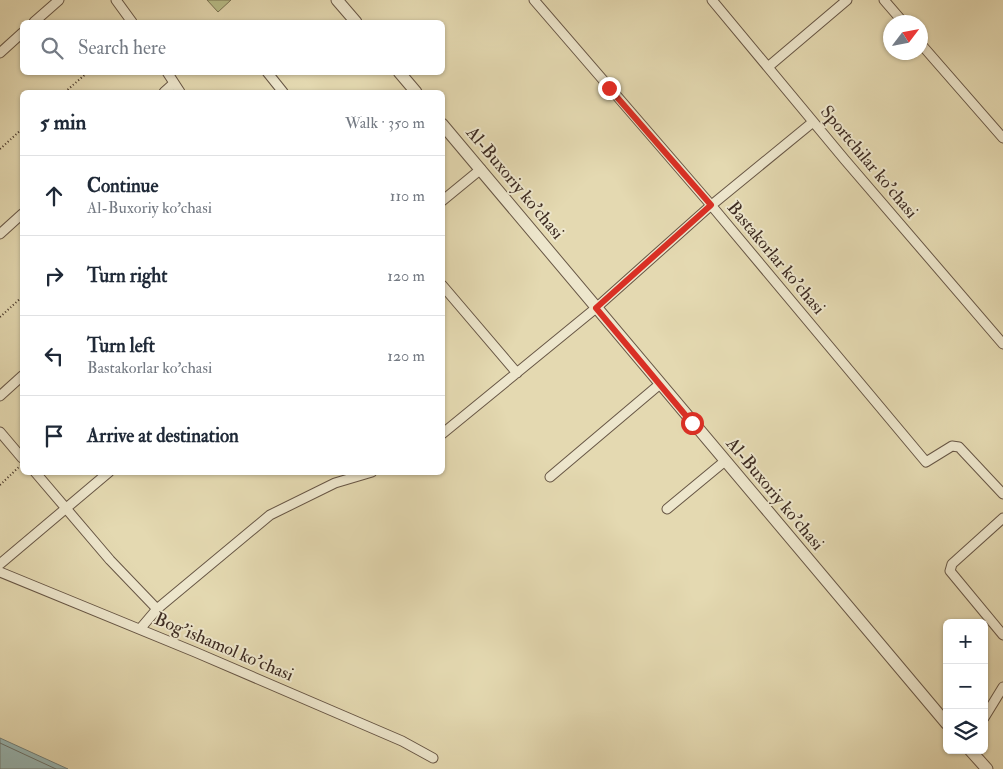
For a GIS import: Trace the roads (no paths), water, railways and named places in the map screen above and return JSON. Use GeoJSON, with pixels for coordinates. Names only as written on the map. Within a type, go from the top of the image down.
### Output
{"type":"FeatureCollection","features":[{"type":"Feature","properties":{"kind":"street"},"geometry":{"type":"LineString","coordinates":[[36,20],[59,0]]}},
{"type":"Feature","properties":{"kind":"street"},"geometry":{"type":"LineString","coordinates":[[116,0],[131,20]]}},
{"type":"Feature","properties":{"kind":"street"},"geometry":{"type":"LineString","coordinates":[[337,0],[354,20]]}},
{"type":"Feature","properties":{"kind":"street","name":"Bastakorlar ko'chasi"},"geometry":{"type":"LineString","coordinates":[[534,0],[711,205],[926,462],[952,446],[959,447],[1003,494]]}},
{"type":"Feature","properties":{"kind":"street","name":"Sportchilar ko'chasi"},"geometry":{"type":"LineString","coordinates":[[712,0],[813,122],[1003,344]]}},
{"type":"Feature","properties":{"kind":"street"},"geometry":{"type":"LineString","coordinates":[[768,67],[847,0]]}},
{"type":"Feature","properties":{"kind":"street"},"geometry":{"type":"LineString","coordinates":[[884,0],[897,15]]}},
{"type":"Feature","properties":{"kind":"street"},"geometry":{"type":"LineString","coordinates":[[0,53],[20,35]]}},
{"type":"Feature","properties":{"kind":"street"},"geometry":{"type":"LineString","coordinates":[[928,52],[1003,138]]}},
{"type":"Feature","properties":{"kind":"street"},"geometry":{"type":"LineString","coordinates":[[169,75],[179,90]]}},
{"type":"Feature","properties":{"kind":"street"},"geometry":{"type":"LineString","coordinates":[[269,75],[281,90]]}},
{"type":"Feature","properties":{"kind":"street"},"geometry":{"type":"LineString","coordinates":[[402,75],[414,90]]}},
{"type":"Feature","properties":{"kind":"street"},"geometry":{"type":"LineString","coordinates":[[166,90],[174,83]]}},
{"type":"Feature","properties":{"kind":"street"},"geometry":{"type":"LineString","coordinates":[[445,432],[596,308],[711,205],[813,122]]}},
{"type":"Feature","properties":{"kind":"street","name":"Al-Buxoriy ko'chasi"},"geometry":{"type":"LineString","coordinates":[[445,127],[943,719]]}},
{"type":"Feature","properties":{"kind":"street"},"geometry":{"type":"LineString","coordinates":[[445,199],[481,169]]}},
{"type":"Feature","properties":{"kind":"street"},"geometry":{"type":"LineString","coordinates":[[0,234],[20,216]]}},
{"type":"Feature","properties":{"kind":"street"},"geometry":{"type":"LineString","coordinates":[[445,289],[517,373]]}},
{"type":"Feature","properties":{"kind":"street"},"geometry":{"type":"LineString","coordinates":[[0,396],[20,378]]}},
{"type":"Feature","properties":{"kind":"street"},"geometry":{"type":"LineString","coordinates":[[550,477],[660,384]]}},
{"type":"Feature","properties":{"kind":"street"},"geometry":{"type":"LineString","coordinates":[[0,432],[20,456]]}},
{"type":"Feature","properties":{"kind":"street"},"geometry":{"type":"LineString","coordinates":[[667,509],[725,462]]}},
{"type":"Feature","properties":{"kind":"street"},"geometry":{"type":"LineString","coordinates":[[38,475],[110,560],[157,610]]}},
{"type":"Feature","properties":{"kind":"street"},"geometry":{"type":"LineString","coordinates":[[0,564],[105,475]]}},
{"type":"Feature","properties":{"kind":"street"},"geometry":{"type":"LineString","coordinates":[[140,629],[157,610],[270,514],[335,483],[362,475]]}},
{"type":"Feature","properties":{"kind":"street"},"geometry":{"type":"LineString","coordinates":[[1003,518],[952,564],[950,571],[1003,635]]}},
{"type":"Feature","properties":{"kind":"street","name":"Bog'ishamol ko'chasi"},"geometry":{"type":"LineString","coordinates":[[0,572],[140,629],[402,741],[433,758]]}},
{"type":"Feature","properties":{"kind":"street"},"geometry":{"type":"LineString","coordinates":[[988,711],[1003,687]]}},
{"type":"Feature","properties":{"kind":"street"},"geometry":{"type":"LineString","coordinates":[[974,754],[987,769]]}},
{"type":"Feature","properties":{"kind":"water"},"geometry":{"type":"Polygon","coordinates":[[[0,738],[68,769],[0,769],[0,738]]]}}]}
